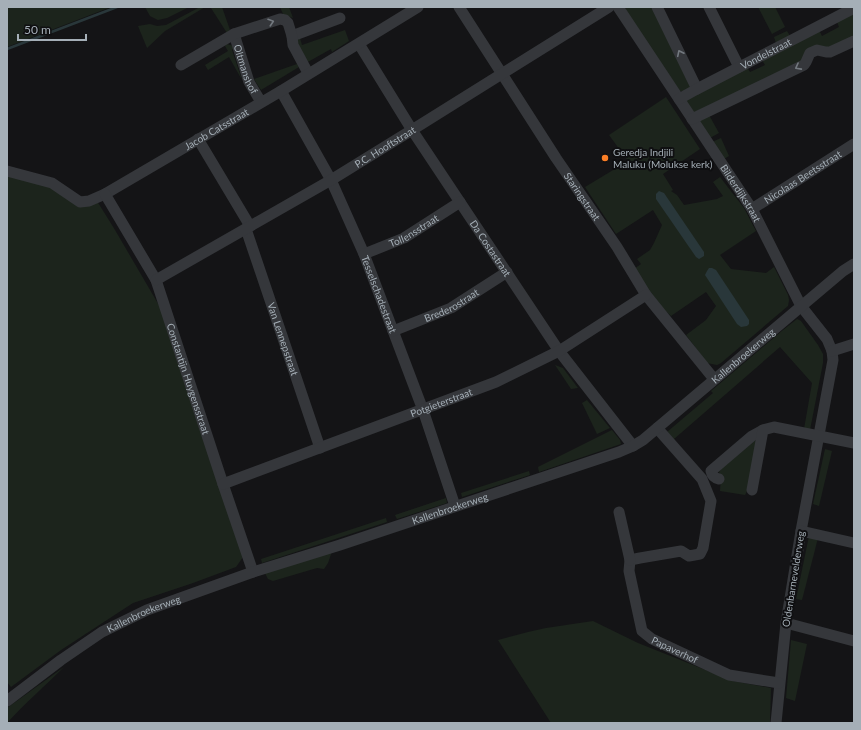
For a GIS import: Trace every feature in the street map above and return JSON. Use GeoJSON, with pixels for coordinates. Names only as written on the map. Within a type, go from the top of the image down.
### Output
{"type":"FeatureCollection","features":[{"type":"Feature","properties":{"kind":"street","name":"Jacob Catsstraat"},"geometry":{"type":"LineString","coordinates":[[7,171],[52,183],[80,202],[89,201],[105,194],[281,91],[308,73],[359,44],[418,7]]}},
{"type":"Feature","properties":{"kind":"street","name":"Staringstraat"},"geometry":{"type":"LineString","coordinates":[[459,7],[556,158],[617,248],[646,295],[714,379]]}},
{"type":"Feature","properties":{"kind":"street","name":"P.C. Hooftstraat"},"geometry":{"type":"LineString","coordinates":[[156,280],[331,180],[502,75],[609,7]]}},
{"type":"Feature","properties":{"kind":"street","name":"Bilderdijkstraat"},"geometry":{"type":"LineString","coordinates":[[618,7],[752,209],[801,306]]}},
{"type":"Feature","properties":{"kind":"street"},"geometry":{"type":"LineString","coordinates":[[658,7],[697,89]]}},
{"type":"Feature","properties":{"kind":"street"},"geometry":{"type":"LineString","coordinates":[[709,7],[739,67]]}},
{"type":"Feature","properties":{"kind":"street","name":"Vondelstraat"},"geometry":{"type":"LineString","coordinates":[[679,99],[854,8]]}},
{"type":"Feature","properties":{"kind":"street"},"geometry":{"type":"LineString","coordinates":[[292,36],[340,18]]}},
{"type":"Feature","properties":{"kind":"street","name":"Oltmanshof"},"geometry":{"type":"LineString","coordinates":[[181,65],[234,34],[280,19],[288,22],[293,45],[308,73]]}},
{"type":"Feature","properties":{"kind":"street","name":"Oltmanshof"},"geometry":{"type":"LineString","coordinates":[[234,34],[249,82],[261,102]]}},
{"type":"Feature","properties":{"kind":"street"},"geometry":{"type":"LineString","coordinates":[[692,119],[804,65],[808,55],[817,50],[830,52],[854,41]]}},
{"type":"Feature","properties":{"kind":"street","name":"Da Costastraat"},"geometry":{"type":"LineString","coordinates":[[359,44],[412,130],[559,351],[633,446]]}},
{"type":"Feature","properties":{"kind":"street","name":"Tesselschadestraat"},"geometry":{"type":"LineString","coordinates":[[281,91],[331,180],[364,254],[423,410],[455,506]]}},
{"type":"Feature","properties":{"kind":"street","name":"Van Lennepstraat"},"geometry":{"type":"LineString","coordinates":[[198,139],[248,228],[320,448]]}},
{"type":"Feature","properties":{"kind":"street","name":"Nicolaas Beetsstraat"},"geometry":{"type":"LineString","coordinates":[[752,209],[854,144]]}},
{"type":"Feature","properties":{"kind":"street","name":"Constantijn Huygensstraat"},"geometry":{"type":"LineString","coordinates":[[105,194],[156,280],[253,572]]}},
{"type":"Feature","properties":{"kind":"street","name":"Tollensstraat"},"geometry":{"type":"LineString","coordinates":[[364,254],[404,238],[460,202]]}},
{"type":"Feature","properties":{"kind":"street","name":"Kallenbroekerweg"},"geometry":{"type":"LineString","coordinates":[[9,696],[102,632],[147,610],[253,572],[340,545],[619,452],[633,446],[657,428],[843,271],[854,264]]}},
{"type":"Feature","properties":{"kind":"street","name":"Brederostraat"},"geometry":{"type":"LineString","coordinates":[[393,331],[451,308],[507,272]]}},
{"type":"Feature","properties":{"kind":"street","name":"Potgieterstraat"},"geometry":{"type":"LineString","coordinates":[[223,484],[496,382],[559,351],[646,295]]}},
{"type":"Feature","properties":{"kind":"street"},"geometry":{"type":"LineString","coordinates":[[801,306],[827,340],[832,351],[854,344]]}},
{"type":"Feature","properties":{"kind":"street","name":"Oldenbarnevelderweg"},"geometry":{"type":"LineString","coordinates":[[776,723],[786,623],[801,531],[833,360],[832,351]]}},
{"type":"Feature","properties":{"kind":"street"},"geometry":{"type":"LineString","coordinates":[[719,480],[714,478],[711,471],[752,436],[763,430],[774,427],[854,443]]}},
{"type":"Feature","properties":{"kind":"street"},"geometry":{"type":"LineString","coordinates":[[630,560],[681,551],[689,556],[700,554],[703,548],[711,501],[702,479],[657,428]]}},
{"type":"Feature","properties":{"kind":"street"},"geometry":{"type":"LineString","coordinates":[[752,490],[763,430]]}},
{"type":"Feature","properties":{"kind":"street","name":"Papaverhof"},"geometry":{"type":"LineString","coordinates":[[619,512],[630,560],[629,570],[642,631],[652,639],[729,675],[779,683]]}},
{"type":"Feature","properties":{"kind":"street"},"geometry":{"type":"LineString","coordinates":[[801,531],[854,543]]}},
{"type":"Feature","properties":{"kind":"street"},"geometry":{"type":"LineString","coordinates":[[786,623],[854,641]]}},
{"type":"Feature","properties":{"kind":"shaded area"},"geometry":{"type":"Polygon","coordinates":[[[7,7],[111,7],[7,47],[7,7]]]}},
{"type":"Feature","properties":{"kind":"shaded area"},"geometry":{"type":"Polygon","coordinates":[[[145,7],[189,7],[167,18],[158,20],[150,16],[145,7]]]}},
{"type":"Feature","properties":{"kind":"shaded area"},"geometry":{"type":"Polygon","coordinates":[[[200,7],[205,7],[165,31],[147,48],[138,26],[150,24],[157,26],[166,25],[200,7]]]}},
{"type":"Feature","properties":{"kind":"shaded area"},"geometry":{"type":"Polygon","coordinates":[[[222,7],[230,30],[227,33],[211,8],[222,7]]]}},
{"type":"Feature","properties":{"kind":"shaded area"},"geometry":{"type":"Polygon","coordinates":[[[280,7],[289,7],[293,18],[283,14],[280,7]]]}},
{"type":"Feature","properties":{"kind":"shaded area"},"geometry":{"type":"Polygon","coordinates":[[[626,7],[651,7],[686,78],[690,80],[690,87],[684,91],[680,91],[624,10],[626,7]]]}},
{"type":"Feature","properties":{"kind":"shaded area"},"geometry":{"type":"Polygon","coordinates":[[[758,7],[775,7],[785,27],[772,34],[758,7]]]}},
{"type":"Feature","properties":{"kind":"shaded area"},"geometry":{"type":"Polygon","coordinates":[[[854,13],[854,39],[831,50],[820,48],[801,64],[693,113],[687,104],[687,100],[747,67],[750,72],[765,65],[762,60],[819,30],[822,36],[839,27],[837,22],[854,13]]]}},
{"type":"Feature","properties":{"kind":"shaded area"},"geometry":{"type":"Polygon","coordinates":[[[345,30],[349,41],[332,52],[331,49],[306,63],[297,41],[300,38],[302,45],[345,30]]]}},
{"type":"Feature","properties":{"kind":"shaded area"},"geometry":{"type":"Polygon","coordinates":[[[787,31],[790,36],[776,43],[774,37],[787,31]]]}},
{"type":"Feature","properties":{"kind":"shaded area"},"geometry":{"type":"Polygon","coordinates":[[[227,44],[233,46],[234,48],[232,50],[242,80],[229,57],[208,70],[205,65],[228,51],[225,46],[227,44]]]}},
{"type":"Feature","properties":{"kind":"shaded area"},"geometry":{"type":"Polygon","coordinates":[[[297,64],[299,67],[261,90],[254,79],[297,64]]]}},
{"type":"Feature","properties":{"kind":"shaded area"},"geometry":{"type":"Polygon","coordinates":[[[666,97],[700,149],[663,174],[673,190],[671,191],[677,195],[684,205],[717,199],[723,196],[713,182],[720,177],[744,208],[756,231],[720,255],[731,269],[766,273],[774,267],[789,300],[788,306],[717,365],[707,363],[686,335],[706,320],[716,306],[706,292],[671,316],[656,302],[634,269],[641,264],[637,259],[650,250],[662,225],[653,210],[616,234],[585,187],[628,161],[609,135],[666,97]]]}},
{"type":"Feature","properties":{"kind":"shaded area"},"geometry":{"type":"Polygon","coordinates":[[[709,115],[719,133],[710,138],[698,120],[709,115]]]}},
{"type":"Feature","properties":{"kind":"shaded area"},"geometry":{"type":"Polygon","coordinates":[[[721,138],[729,156],[724,159],[712,142],[721,138]]]}},
{"type":"Feature","properties":{"kind":"shaded area"},"geometry":{"type":"Polygon","coordinates":[[[7,176],[50,186],[64,196],[97,201],[115,230],[160,307],[243,557],[236,567],[133,603],[61,650],[11,687],[7,682],[7,176]]]}},
{"type":"Feature","properties":{"kind":"shaded area"},"geometry":{"type":"Polygon","coordinates":[[[659,191],[664,193],[704,252],[704,256],[699,259],[696,257],[656,199],[656,194],[659,191]]]}},
{"type":"Feature","properties":{"kind":"shaded area"},"geometry":{"type":"Polygon","coordinates":[[[709,268],[716,270],[749,320],[749,324],[747,326],[741,327],[737,324],[705,275],[709,268]]]}},
{"type":"Feature","properties":{"kind":"shaded area"},"geometry":{"type":"Polygon","coordinates":[[[797,319],[801,321],[823,354],[823,363],[810,430],[804,429],[812,383],[780,347],[674,439],[667,432],[713,393],[711,391],[797,319]]]}},
{"type":"Feature","properties":{"kind":"shaded area"},"geometry":{"type":"Polygon","coordinates":[[[555,365],[563,368],[578,388],[571,389],[555,365]]]}},
{"type":"Feature","properties":{"kind":"shaded area"},"geometry":{"type":"Polygon","coordinates":[[[587,400],[610,428],[597,434],[582,403],[587,400]]]}},
{"type":"Feature","properties":{"kind":"shaded area"},"geometry":{"type":"Polygon","coordinates":[[[612,430],[620,440],[621,444],[539,472],[538,467],[612,430]]]}},
{"type":"Feature","properties":{"kind":"shaded area"},"geometry":{"type":"Polygon","coordinates":[[[757,439],[748,489],[745,495],[720,491],[721,477],[719,472],[721,469],[757,439]]]}},
{"type":"Feature","properties":{"kind":"shaded area"},"geometry":{"type":"Polygon","coordinates":[[[825,449],[832,451],[819,506],[813,504],[825,449]]]}},
{"type":"Feature","properties":{"kind":"shaded area"},"geometry":{"type":"Polygon","coordinates":[[[529,471],[530,475],[462,497],[461,493],[529,471]]]}},
{"type":"Feature","properties":{"kind":"shaded area"},"geometry":{"type":"Polygon","coordinates":[[[446,498],[447,503],[397,519],[395,515],[446,498]]]}},
{"type":"Feature","properties":{"kind":"shaded area"},"geometry":{"type":"Polygon","coordinates":[[[386,518],[387,522],[262,563],[261,559],[386,518]]]}},
{"type":"Feature","properties":{"kind":"shaded area"},"geometry":{"type":"Polygon","coordinates":[[[809,536],[818,538],[802,600],[796,599],[809,536]]]}},
{"type":"Feature","properties":{"kind":"shaded area"},"geometry":{"type":"Polygon","coordinates":[[[332,551],[328,563],[324,569],[317,568],[273,581],[268,579],[265,573],[332,551]]]}},
{"type":"Feature","properties":{"kind":"shaded area"},"geometry":{"type":"Polygon","coordinates":[[[593,621],[638,643],[733,681],[771,688],[770,723],[551,723],[498,640],[546,628],[593,621]]]}},
{"type":"Feature","properties":{"kind":"shaded area"},"geometry":{"type":"Polygon","coordinates":[[[791,640],[807,644],[795,701],[786,698],[791,640]]]}},
{"type":"Feature","properties":{"kind":"shaded area"},"geometry":{"type":"Polygon","coordinates":[[[64,667],[21,708],[7,723],[7,708],[64,667]]]}},
{"type":"Feature","properties":{"kind":"waterway"},"geometry":{"type":"LineString","coordinates":[[7,49],[117,7]]}},
{"type":"Feature","properties":{"kind":"place","name":"Geredja Indjili Maluku (Molukse kerk)"},"geometry":{"type":"Point","coordinates":[605,158]}}]}
